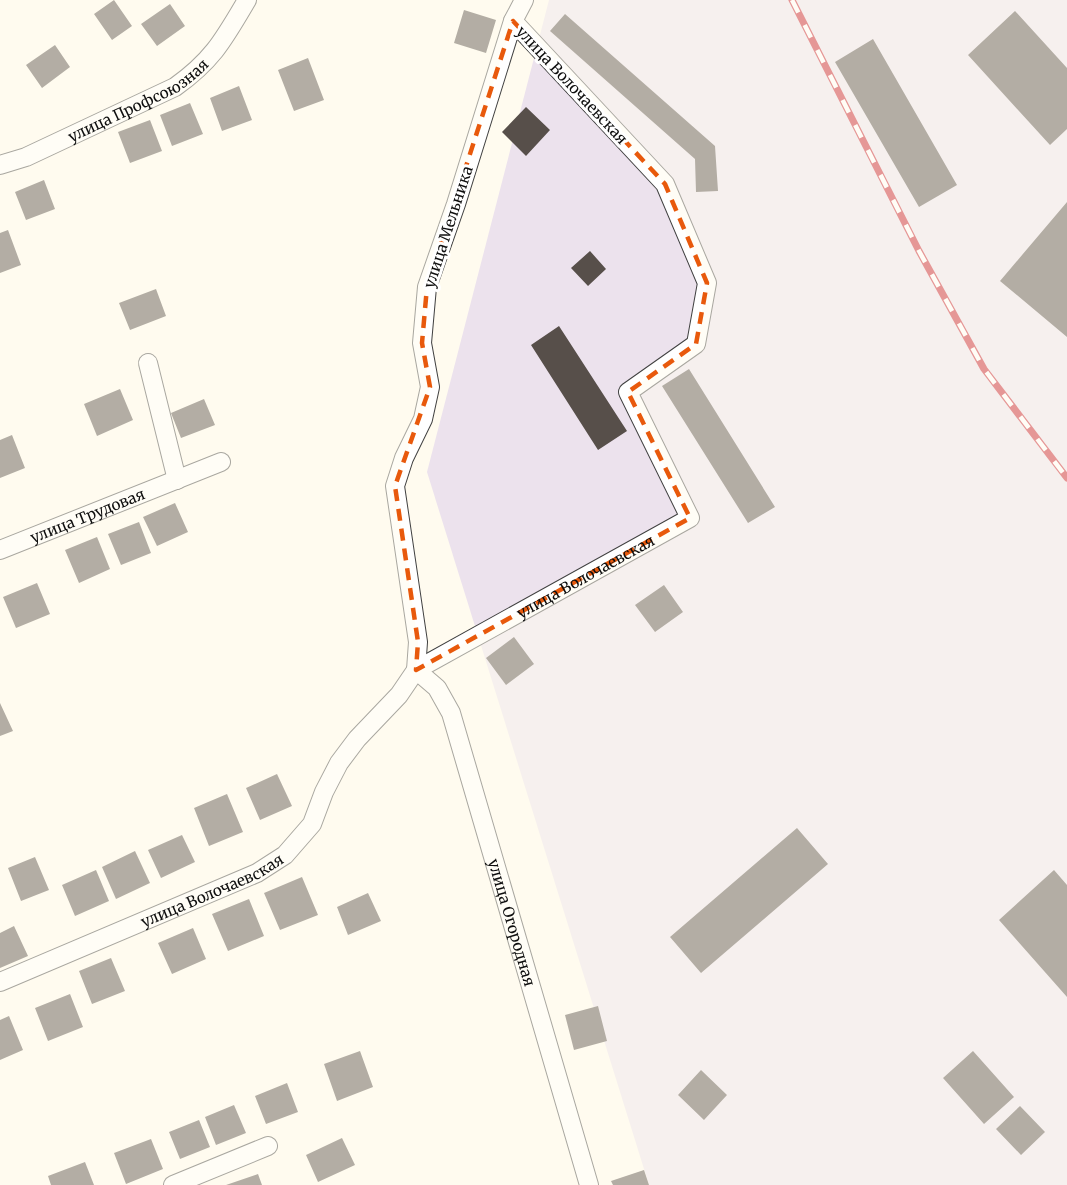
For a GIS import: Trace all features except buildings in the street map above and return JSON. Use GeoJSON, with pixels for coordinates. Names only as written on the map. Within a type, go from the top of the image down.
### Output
{"type":"FeatureCollection","features":[{"type":"Feature","properties":{"kind":"street","name":"улица Профсоюзная"},"geometry":{"type":"LineString","coordinates":[[0,165],[26,157],[175,87],[197,71],[218,49],[248,0]]}},
{"type":"Feature","properties":{"kind":"street","name":"улица Мельника"},"geometry":{"type":"LineString","coordinates":[[416,670],[418,642],[395,486],[404,458],[423,419],[430,387],[422,343],[428,287],[513,21],[524,0]]}},
{"type":"Feature","properties":{"kind":"street","name":"улица Волочаевская"},"geometry":{"type":"LineString","coordinates":[[0,982],[257,873],[285,855],[312,824],[324,792],[339,763],[357,739],[399,695],[416,670],[690,518],[628,392],[696,344],[707,283],[665,184],[513,21]]}},
{"type":"Feature","properties":{"kind":"street"},"geometry":{"type":"LineString","coordinates":[[148,363],[177,480]]}},
{"type":"Feature","properties":{"kind":"street","name":"улица Трудовая"},"geometry":{"type":"LineString","coordinates":[[0,550],[221,462]]}},
{"type":"Feature","properties":{"kind":"street","name":"улица Огородная"},"geometry":{"type":"LineString","coordinates":[[416,670],[437,688],[451,713],[590,1185]]}},
{"type":"Feature","properties":{"kind":"street"},"geometry":{"type":"LineString","coordinates":[[173,1185],[268,1146]]}},
{"type":"Feature","properties":{"kind":"highlighted area"},"geometry":{"type":"Polygon","coordinates":[[[513,21],[665,184],[707,283],[696,344],[628,392],[690,518],[416,670],[418,642],[395,486],[430,387],[422,343],[427,287],[513,21]]]}},
{"type":"Feature","properties":{"kind":"shaded area"},"geometry":{"type":"Polygon","coordinates":[[[549,0],[1067,0],[1067,1185],[649,1185],[427,472],[549,0]]]}},
{"type":"Feature","properties":{"kind":"railway"},"geometry":{"type":"LineString","coordinates":[[792,0],[919,251],[984,369],[1067,478]]}}]}
